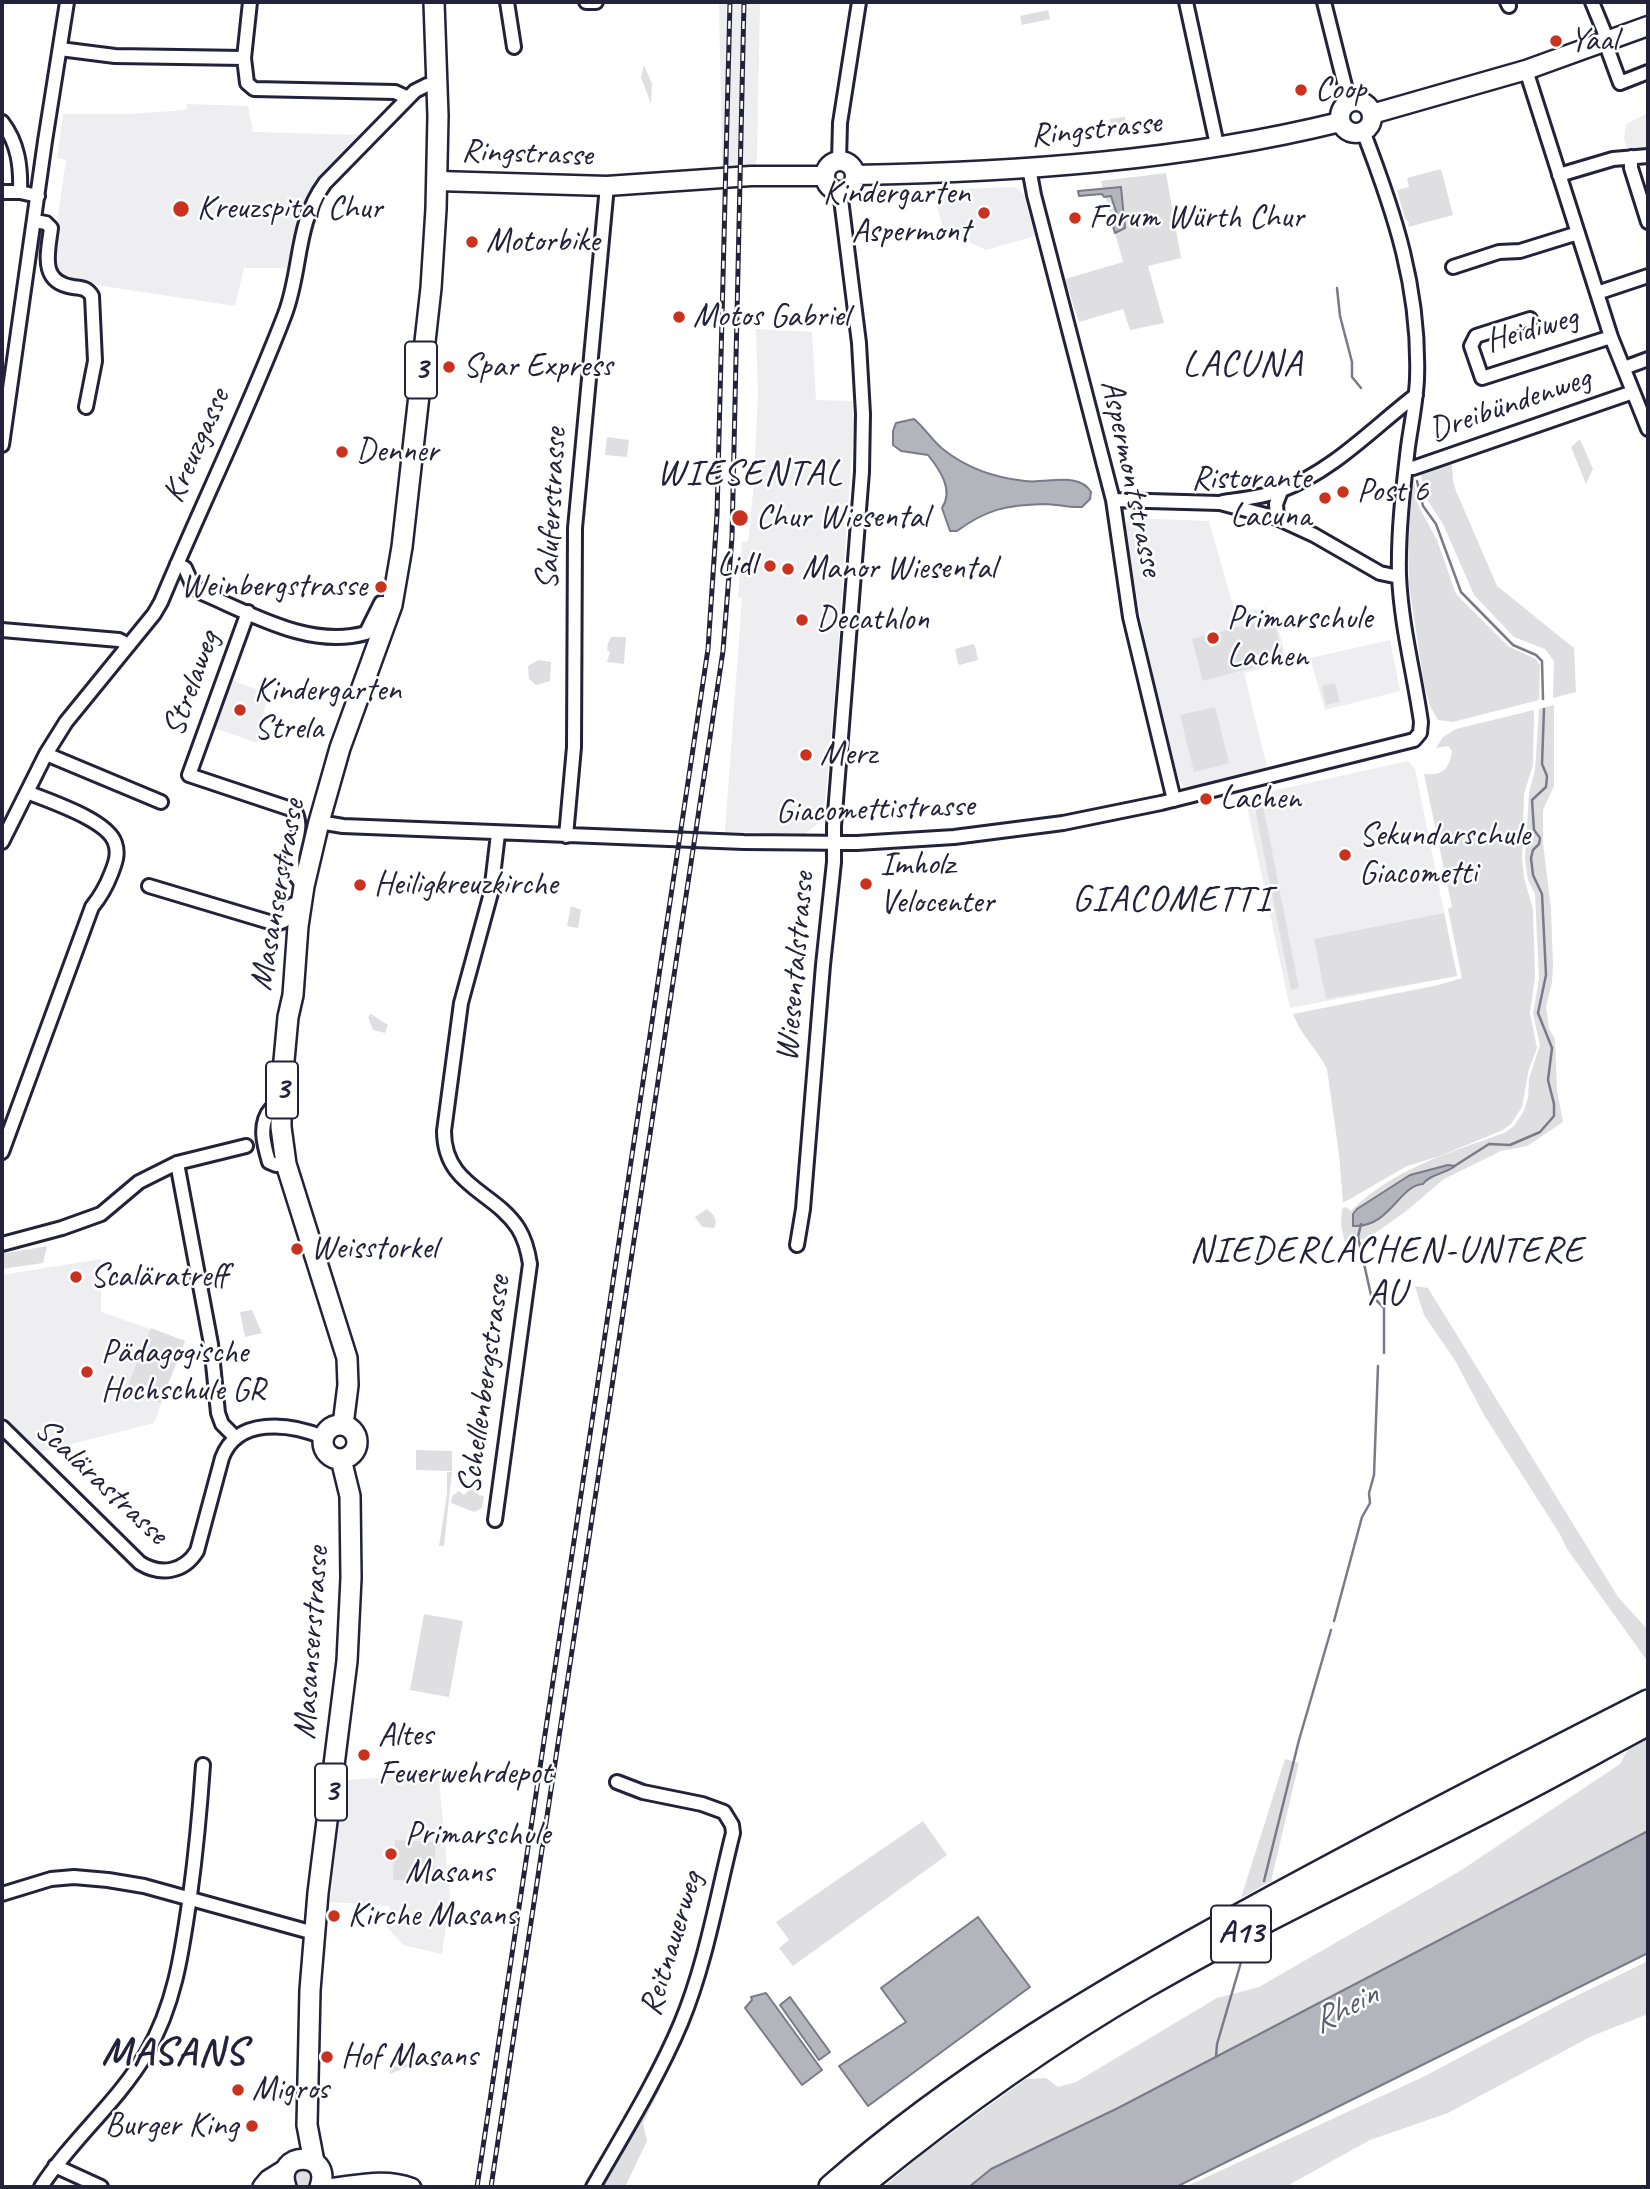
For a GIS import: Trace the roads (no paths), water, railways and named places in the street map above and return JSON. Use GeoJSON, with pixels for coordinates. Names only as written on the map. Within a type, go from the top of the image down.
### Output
{"type":"FeatureCollection","features":[{"type":"Feature","properties":{"kind":"highway","name":"A13"},"geometry":{"type":"LineString","coordinates":[[831,2187],[962,2084],[1017,2046],[1131,1975],[1648,1702]]}},
{"type":"Feature","properties":{"kind":"highway","name":"A13"},"geometry":{"type":"LineString","coordinates":[[859,2187],[987,2089],[1144,1986],[1648,1723]]}},
{"type":"Feature","properties":{"kind":"main road","name":"Masanserstrasse"},"geometry":{"type":"LineString","coordinates":[[343,1424],[348,1397],[347,1358],[286,1164],[281,1108],[288,1017],[293,995],[303,893],[340,748],[392,605],[402,547],[427,326],[438,181],[434,2]]}},
{"type":"Feature","properties":{"kind":"main road"},"geometry":{"type":"LineString","coordinates":[[1372,114],[1526,70],[1648,26]]}},
{"type":"Feature","properties":{"kind":"main road"},"geometry":{"type":"LineString","coordinates":[[1349,102],[1361,102],[1370,108],[1372,114],[1370,124],[1363,131],[1352,132],[1340,122],[1341,110],[1349,102]]}},
{"type":"Feature","properties":{"kind":"main road","name":"Ringstrasse"},"geometry":{"type":"LineString","coordinates":[[855,175],[968,172],[1136,157],[1340,122]]}},
{"type":"Feature","properties":{"kind":"main road"},"geometry":{"type":"LineString","coordinates":[[839,161],[850,165],[855,175],[851,186],[840,191],[828,185],[825,176],[829,166],[839,161]]}},
{"type":"Feature","properties":{"kind":"main road","name":"Ringstrasse"},"geometry":{"type":"LineString","coordinates":[[438,181],[607,186],[751,176],[825,176]]}},
{"type":"Feature","properties":{"kind":"main road"},"geometry":{"type":"LineString","coordinates":[[323,1437],[333,1426],[343,1424]]}},
{"type":"Feature","properties":{"kind":"main road","name":"3"},"geometry":{"type":"LineString","coordinates":[[323,1437],[326,1453],[335,1459],[351,1455],[357,1446],[357,1438],[353,1430],[343,1424]]}},
{"type":"Feature","properties":{"kind":"main road","name":"Masanserstrasse"},"geometry":{"type":"LineString","coordinates":[[304,2173],[314,1933],[348,1647],[351,1511],[341,1459]]}},
{"type":"Feature","properties":{"kind":"main road"},"geometry":{"type":"LineString","coordinates":[[263,2187],[274,2176],[304,2173]]}},
{"type":"Feature","properties":{"kind":"street"},"geometry":{"type":"LineString","coordinates":[[2,445],[67,2]]}},
{"type":"Feature","properties":{"kind":"street"},"geometry":{"type":"LineString","coordinates":[[250,2],[244,58],[247,83],[254,89],[395,92],[408,98]]}},
{"type":"Feature","properties":{"kind":"street"},"geometry":{"type":"LineString","coordinates":[[507,2],[514,47]]}},
{"type":"Feature","properties":{"kind":"street"},"geometry":{"type":"LineString","coordinates":[[586,2],[597,2]]}},
{"type":"Feature","properties":{"kind":"street"},"geometry":{"type":"LineString","coordinates":[[839,161],[840,123],[859,2]]}},
{"type":"Feature","properties":{"kind":"street"},"geometry":{"type":"LineString","coordinates":[[1186,2],[1217,145]]}},
{"type":"Feature","properties":{"kind":"street"},"geometry":{"type":"LineString","coordinates":[[1324,2],[1349,102]]}},
{"type":"Feature","properties":{"kind":"street"},"geometry":{"type":"LineString","coordinates":[[1592,2],[1620,83],[1648,72]]}},
{"type":"Feature","properties":{"kind":"street"},"geometry":{"type":"LineString","coordinates":[[60,49],[115,56],[244,58]]}},
{"type":"Feature","properties":{"kind":"street"},"geometry":{"type":"LineString","coordinates":[[1526,70],[1611,337],[1648,429]]}},
{"type":"Feature","properties":{"kind":"street","name":"Kreuzgasse"},"geometry":{"type":"LineString","coordinates":[[2,842],[46,754],[66,722],[154,614],[287,308],[310,206],[325,183],[408,98],[423,86],[437,85]]}},
{"type":"Feature","properties":{"kind":"street"},"geometry":{"type":"LineString","coordinates":[[2,122],[10,132],[17,153],[21,169],[20,192]]}},
{"type":"Feature","properties":{"kind":"street"},"geometry":{"type":"LineString","coordinates":[[1220,503],[1277,518],[1326,541],[1380,573],[1399,577],[1406,467],[1416,395],[1415,311],[1403,246],[1381,176],[1363,131]]}},
{"type":"Feature","properties":{"kind":"street"},"geometry":{"type":"LineString","coordinates":[[1559,175],[1600,163],[1648,156]]}},
{"type":"Feature","properties":{"kind":"street"},"geometry":{"type":"LineString","coordinates":[[1630,157],[1648,222]]}},
{"type":"Feature","properties":{"kind":"street","name":"Aspermontstrasse"},"geometry":{"type":"LineString","coordinates":[[1029,168],[1044,236],[1113,500],[1130,617],[1174,800]]}},
{"type":"Feature","properties":{"kind":"street","name":"Saluferstrasse"},"geometry":{"type":"LineString","coordinates":[[566,836],[574,747],[575,528],[607,186]]}},
{"type":"Feature","properties":{"kind":"street","name":"Wiesentalstrasse"},"geometry":{"type":"LineString","coordinates":[[797,1245],[803,1209],[835,843],[834,826],[862,471],[860,353],[840,191]]}},
{"type":"Feature","properties":{"kind":"street"},"geometry":{"type":"LineString","coordinates":[[2,192],[38,195]]}},
{"type":"Feature","properties":{"kind":"street"},"geometry":{"type":"LineString","coordinates":[[35,221],[46,223],[51,228],[47,259],[51,275],[63,285],[85,289],[92,296],[95,361],[86,407]]}},
{"type":"Feature","properties":{"kind":"street"},"geometry":{"type":"LineString","coordinates":[[1453,267],[1499,252],[1520,251],[1578,233]]}},
{"type":"Feature","properties":{"kind":"street"},"geometry":{"type":"LineString","coordinates":[[1597,293],[1648,276]]}},
{"type":"Feature","properties":{"kind":"street","name":"Heidiweg"},"geometry":{"type":"LineString","coordinates":[[1530,319],[1476,336],[1471,346],[1482,378],[1611,337]]}},
{"type":"Feature","properties":{"kind":"street"},"geometry":{"type":"LineString","coordinates":[[1624,368],[1648,359]]}},
{"type":"Feature","properties":{"kind":"street","name":"Dreibündenweg"},"geometry":{"type":"LineString","coordinates":[[1406,467],[1413,468],[1633,393]]}},
{"type":"Feature","properties":{"kind":"street"},"geometry":{"type":"LineString","coordinates":[[1113,500],[1220,503],[1281,491],[1345,454],[1416,395]]}},
{"type":"Feature","properties":{"kind":"street"},"geometry":{"type":"LineString","coordinates":[[1277,518],[1276,504],[1281,491]]}},
{"type":"Feature","properties":{"kind":"street"},"geometry":{"type":"LineString","coordinates":[[177,564],[185,568],[196,589],[295,632],[344,638],[366,633],[381,603],[392,605]]}},
{"type":"Feature","properties":{"kind":"street","name":"Giacomettistrasse"},"geometry":{"type":"LineString","coordinates":[[319,822],[343,826],[498,834],[835,843],[954,837],[1018,830],[1174,800],[1414,740],[1420,733],[1421,721],[1402,619],[1399,577]]}},
{"type":"Feature","properties":{"kind":"street","name":"Strelaweg"},"geometry":{"type":"LineString","coordinates":[[248,612],[189,775],[294,810],[298,816],[299,827],[292,857],[294,873],[303,893]]}},
{"type":"Feature","properties":{"kind":"street"},"geometry":{"type":"LineString","coordinates":[[2,631],[120,640],[129,645]]}},
{"type":"Feature","properties":{"kind":"street"},"geometry":{"type":"LineString","coordinates":[[46,754],[161,802]]}},
{"type":"Feature","properties":{"kind":"street"},"geometry":{"type":"LineString","coordinates":[[2,1152],[92,907],[104,892],[117,853],[115,843],[105,828],[27,792]]}},
{"type":"Feature","properties":{"kind":"street","name":"Schellenbergstrasse"},"geometry":{"type":"LineString","coordinates":[[495,1520],[530,1264],[525,1241],[516,1226],[461,1178],[453,1166],[445,1148],[443,1132],[461,1003],[493,886],[498,834]]}},
{"type":"Feature","properties":{"kind":"street"},"geometry":{"type":"LineString","coordinates":[[149,886],[276,923],[284,921],[288,907],[303,893]]}},
{"type":"Feature","properties":{"kind":"street"},"geometry":{"type":"LineString","coordinates":[[2,1244],[101,1214],[138,1184],[177,1163],[246,1146]]}},
{"type":"Feature","properties":{"kind":"street"},"geometry":{"type":"LineString","coordinates":[[177,1163],[211,1344],[218,1413],[222,1424],[235,1437],[249,1429],[265,1427],[288,1428],[323,1437]]}},
{"type":"Feature","properties":{"kind":"street","name":"Scalärastrasse"},"geometry":{"type":"LineString","coordinates":[[2,1427],[140,1563],[164,1571],[187,1564],[197,1552],[222,1458],[235,1437]]}},
{"type":"Feature","properties":{"kind":"street"},"geometry":{"type":"LineString","coordinates":[[41,2187],[55,2166],[126,2083],[162,2023],[181,1959],[203,1765]]}},
{"type":"Feature","properties":{"kind":"street","name":"Reitnauerweg"},"geometry":{"type":"LineString","coordinates":[[593,2187],[650,2087],[681,2022],[699,1966],[733,1833],[732,1825],[724,1812],[702,1804],[643,1792],[617,1782]]}},
{"type":"Feature","properties":{"kind":"street"},"geometry":{"type":"LineString","coordinates":[[2,1894],[40,1882],[74,1877],[125,1882],[314,1933]]}},
{"type":"Feature","properties":{"kind":"street"},"geometry":{"type":"LineString","coordinates":[[55,2166],[101,2187]]}},
{"type":"Feature","properties":{"kind":"street"},"geometry":{"type":"LineString","coordinates":[[304,2173],[355,2185]]}},
{"type":"Feature","properties":{"kind":"street"},"geometry":{"type":"LineString","coordinates":[[331,2187],[399,2183],[412,2187]]}},
{"type":"Feature","properties":{"kind":"water"},"geometry":{"type":"Polygon","coordinates":[[[1121,187],[1125,228],[1115,233],[1111,220],[1118,218],[1111,196],[1079,196],[1078,191],[1121,187]]]}},
{"type":"Feature","properties":{"kind":"water"},"geometry":{"type":"Polygon","coordinates":[[[914,419],[940,447],[972,467],[1014,480],[1079,482],[1091,492],[1090,499],[1082,507],[1044,504],[1008,507],[988,513],[957,531],[950,531],[942,508],[947,494],[946,487],[937,467],[928,455],[901,451],[893,445],[896,423],[914,419]]]}},
{"type":"Feature","properties":{"kind":"water"},"geometry":{"type":"Polygon","coordinates":[[[1448,1165],[1455,1166],[1407,1191],[1376,1220],[1366,1225],[1353,1226],[1353,1214],[1357,1209],[1410,1175],[1448,1165]]]}},
{"type":"Feature","properties":{"kind":"water","name":"Rhein"},"geometry":{"type":"Polygon","coordinates":[[[1648,1831],[1648,1953],[1176,2187],[969,2187],[991,2169],[1118,2108],[1648,1831]]]}},
{"type":"Feature","properties":{"kind":"water"},"geometry":{"type":"Polygon","coordinates":[[[978,1917],[1030,1987],[868,2106],[839,2066],[906,2022],[881,1988],[978,1917]]]}},
{"type":"Feature","properties":{"kind":"water"},"geometry":{"type":"Polygon","coordinates":[[[766,1993],[822,2070],[802,2085],[745,2008],[752,2000],[751,1997],[766,1993]]]}},
{"type":"Feature","properties":{"kind":"water"},"geometry":{"type":"Polygon","coordinates":[[[790,1997],[830,2052],[819,2060],[780,2005],[790,1997]]]}},
{"type":"Feature","properties":{"kind":"waterway"},"geometry":{"type":"LineString","coordinates":[[1337,288],[1340,316],[1352,362],[1352,377],[1361,388]]}},
{"type":"Feature","properties":{"kind":"waterway"},"geometry":{"type":"LineString","coordinates":[[1417,481],[1423,506],[1436,524],[1461,592],[1513,645],[1536,655],[1542,661],[1543,699]]}},
{"type":"Feature","properties":{"kind":"waterway"},"geometry":{"type":"LineString","coordinates":[[1453,1167],[1489,1144],[1510,1145],[1540,1132],[1554,1116],[1548,1080],[1552,1048],[1538,1013],[1546,975],[1542,894],[1533,875],[1531,858],[1540,838],[1534,830],[1532,800],[1546,787],[1547,776],[1542,764],[1544,709]]}},
{"type":"Feature","properties":{"kind":"waterway"},"geometry":{"type":"LineString","coordinates":[[1361,1224],[1358,1237],[1371,1295],[1384,1308],[1384,1353]]}},
{"type":"Feature","properties":{"kind":"waterway"},"geometry":{"type":"LineString","coordinates":[[1334,1621],[1362,1517],[1370,1503],[1369,1493],[1374,1475],[1378,1366]]}},
{"type":"Feature","properties":{"kind":"waterway"},"geometry":{"type":"LineString","coordinates":[[1264,1881],[1299,1740],[1331,1630]]}},
{"type":"Feature","properties":{"kind":"waterway"},"geometry":{"type":"LineString","coordinates":[[1216,2057],[1217,2044],[1244,1952]]}},
{"type":"Feature","properties":{"kind":"railway"},"geometry":{"type":"LineString","coordinates":[[477,2187],[708,649],[717,515],[730,2]]}},
{"type":"Feature","properties":{"kind":"railway"},"geometry":{"type":"LineString","coordinates":[[491,2187],[723,651],[732,537],[744,2]]}},
{"type":"Feature","properties":{"kind":"place","name":"Yaal"},"geometry":{"type":"Point","coordinates":[1556,41]}},
{"type":"Feature","properties":{"kind":"place","name":"Coop"},"geometry":{"type":"Point","coordinates":[1301,90]}},
{"type":"Feature","properties":{"kind":"place","name":"Kreuzspital Chur"},"geometry":{"type":"Point","coordinates":[181,209]}},
{"type":"Feature","properties":{"kind":"place","name":"Kindergarten Aspermont"},"geometry":{"type":"Point","coordinates":[984,213]}},
{"type":"Feature","properties":{"kind":"place","name":"Forum Würth Chur"},"geometry":{"type":"Point","coordinates":[1075,218]}},
{"type":"Feature","properties":{"kind":"place","name":"Motorbike"},"geometry":{"type":"Point","coordinates":[472,242]}},
{"type":"Feature","properties":{"kind":"place","name":"Motos Gabriel"},"geometry":{"type":"Point","coordinates":[679,317]}},
{"type":"Feature","properties":{"kind":"place","name":"Spar Express"},"geometry":{"type":"Point","coordinates":[449,367]}},
{"type":"Feature","properties":{"kind":"place","name":"Denner"},"geometry":{"type":"Point","coordinates":[342,452]}},
{"type":"Feature","properties":{"kind":"place","name":"Post 6"},"geometry":{"type":"Point","coordinates":[1343,492]}},
{"type":"Feature","properties":{"kind":"place","name":"Ristorante Lacuna"},"geometry":{"type":"Point","coordinates":[1325,498]}},
{"type":"Feature","properties":{"kind":"place","name":"Chur Wiesental"},"geometry":{"type":"Point","coordinates":[740,518]}},
{"type":"Feature","properties":{"kind":"place","name":"Lidl"},"geometry":{"type":"Point","coordinates":[770,566]}},
{"type":"Feature","properties":{"kind":"place","name":"Manor Wiesental"},"geometry":{"type":"Point","coordinates":[788,569]}},
{"type":"Feature","properties":{"kind":"place","name":"Weinbergstrasse"},"geometry":{"type":"Point","coordinates":[381,587]}},
{"type":"Feature","properties":{"kind":"place","name":"Decathlon"},"geometry":{"type":"Point","coordinates":[802,620]}},
{"type":"Feature","properties":{"kind":"place","name":"Primarschule Lachen"},"geometry":{"type":"Point","coordinates":[1213,638]}},
{"type":"Feature","properties":{"kind":"place","name":"Kindergarten Strela"},"geometry":{"type":"Point","coordinates":[240,710]}},
{"type":"Feature","properties":{"kind":"place","name":"Merz"},"geometry":{"type":"Point","coordinates":[806,755]}},
{"type":"Feature","properties":{"kind":"place","name":"Lachen"},"geometry":{"type":"Point","coordinates":[1206,799]}},
{"type":"Feature","properties":{"kind":"place","name":"Sekundarschule Giacometti"},"geometry":{"type":"Point","coordinates":[1345,855]}},
{"type":"Feature","properties":{"kind":"place","name":"Imholz Velocenter"},"geometry":{"type":"Point","coordinates":[866,884]}},
{"type":"Feature","properties":{"kind":"place","name":"Heiligkreuzkirche"},"geometry":{"type":"Point","coordinates":[360,885]}},
{"type":"Feature","properties":{"kind":"place","name":"Weisstorkel"},"geometry":{"type":"Point","coordinates":[297,1249]}},
{"type":"Feature","properties":{"kind":"place","name":"Scaläratreff"},"geometry":{"type":"Point","coordinates":[76,1277]}},
{"type":"Feature","properties":{"kind":"place","name":"Pädagogische Hochschule GR"},"geometry":{"type":"Point","coordinates":[87,1372]}},
{"type":"Feature","properties":{"kind":"place","name":"Altes Feuerwehrdepot"},"geometry":{"type":"Point","coordinates":[364,1755]}},
{"type":"Feature","properties":{"kind":"place","name":"Primarschule Masans"},"geometry":{"type":"Point","coordinates":[391,1854]}},
{"type":"Feature","properties":{"kind":"place","name":"Kirche Masans"},"geometry":{"type":"Point","coordinates":[334,1916]}},
{"type":"Feature","properties":{"kind":"place","name":"Hof Masans"},"geometry":{"type":"Point","coordinates":[327,2057]}},
{"type":"Feature","properties":{"kind":"place","name":"Migros"},"geometry":{"type":"Point","coordinates":[238,2090]}},
{"type":"Feature","properties":{"kind":"place","name":"Burger King"},"geometry":{"type":"Point","coordinates":[252,2126]}},
{"type":"Feature","properties":{"kind":"district","name":"LACUNA"},"geometry":{"type":"Point","coordinates":[1243,365]}},
{"type":"Feature","properties":{"kind":"district","name":"WIESENTAL"},"geometry":{"type":"Point","coordinates":[750,474]}},
{"type":"Feature","properties":{"kind":"district","name":"GIACOMETTI"},"geometry":{"type":"Point","coordinates":[1172,900]}},
{"type":"Feature","properties":{"kind":"district","name":"NIEDERLACHEN-UNTERE AU"},"geometry":{"type":"Point","coordinates":[1387,1272]}},
{"type":"Feature","properties":{"kind":"district","name":"MASANS"},"geometry":{"type":"Point","coordinates":[174,2054]}}]}
